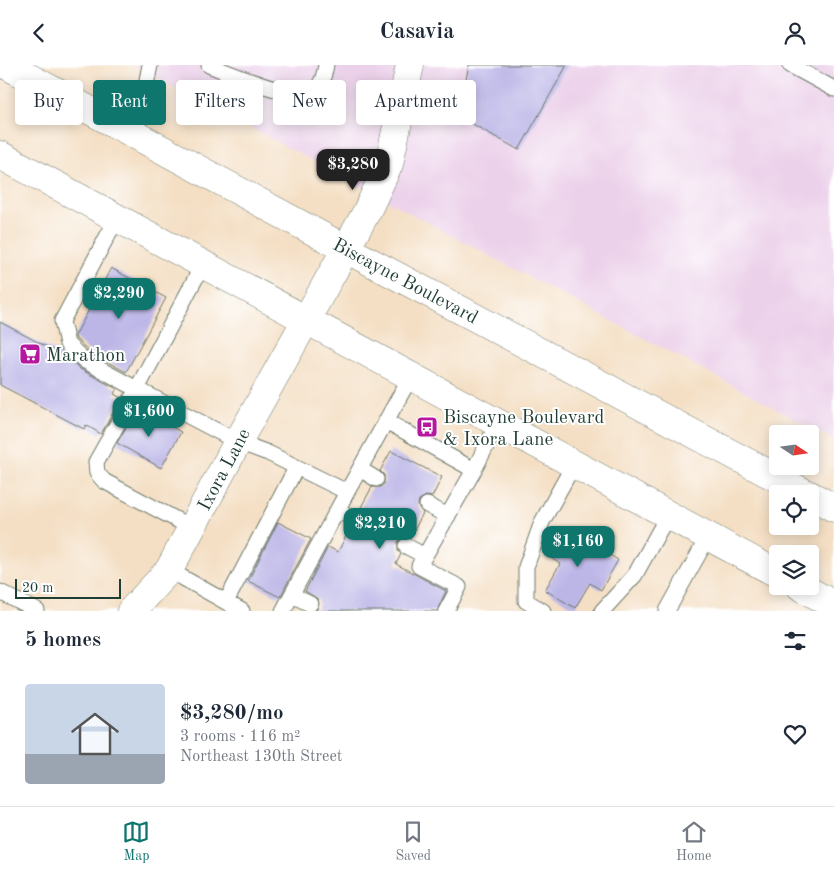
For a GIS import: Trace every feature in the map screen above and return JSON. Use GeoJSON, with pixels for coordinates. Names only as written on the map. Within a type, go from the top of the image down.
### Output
{"type":"FeatureCollection","features":[{"type":"Feature","properties":{"kind":"main road","name":"Biscayne Boulevard"},"geometry":{"type":"LineString","coordinates":[[6,65],[346,249],[790,485]]}},
{"type":"Feature","properties":{"kind":"main road","name":"Ixora Lane"},"geometry":{"type":"LineString","coordinates":[[131,611],[170,570],[238,441],[346,249],[389,164],[410,65]]}},
{"type":"Feature","properties":{"kind":"main road"},"geometry":{"type":"LineString","coordinates":[[0,155],[769,569]]}},
{"type":"Feature","properties":{"kind":"main road","name":"Biscayne Boulevard"},"geometry":{"type":"LineString","coordinates":[[819,500],[834,508]]}},
{"type":"Feature","properties":{"kind":"main road"},"geometry":{"type":"LineString","coordinates":[[816,595],[834,605]]}},
{"type":"Feature","properties":{"kind":"lane"},"geometry":{"type":"LineString","coordinates":[[136,135],[150,65]]}},
{"type":"Feature","properties":{"kind":"lane"},"geometry":{"type":"LineString","coordinates":[[209,65],[258,84],[294,94],[308,93],[318,87],[324,77],[326,65]]}},
{"type":"Feature","properties":{"kind":"lane"},"geometry":{"type":"LineString","coordinates":[[790,65],[834,89]]}},
{"type":"Feature","properties":{"kind":"lane"},"geometry":{"type":"LineString","coordinates":[[117,218],[62,321],[67,344],[85,361],[137,389],[238,441],[268,453],[347,492]]}},
{"type":"Feature","properties":{"kind":"lane"},"geometry":{"type":"LineString","coordinates":[[192,528],[104,481],[97,473],[96,463],[203,264]]}},
{"type":"Feature","properties":{"kind":"lane"},"geometry":{"type":"LineString","coordinates":[[283,611],[411,376]]}},
{"type":"Feature","properties":{"kind":"lane"},"geometry":{"type":"LineString","coordinates":[[386,421],[474,470]]}},
{"type":"Feature","properties":{"kind":"lane"},"geometry":{"type":"LineString","coordinates":[[446,611],[459,587],[419,567],[474,470],[498,423]]}},
{"type":"Feature","properties":{"kind":"lane"},"geometry":{"type":"LineString","coordinates":[[543,611],[523,606],[526,567],[542,522],[574,464]]}},
{"type":"Feature","properties":{"kind":"lane"},"geometry":{"type":"LineString","coordinates":[[226,602],[296,467]]}},
{"type":"Feature","properties":{"kind":"lane"},"geometry":{"type":"LineString","coordinates":[[360,469],[376,479]]}},
{"type":"Feature","properties":{"kind":"lane"},"geometry":{"type":"LineString","coordinates":[[427,505],[448,516]]}},
{"type":"Feature","properties":{"kind":"lane"},"geometry":{"type":"LineString","coordinates":[[338,510],[355,520]]}},
{"type":"Feature","properties":{"kind":"lane"},"geometry":{"type":"LineString","coordinates":[[602,611],[635,575],[668,515]]}},
{"type":"Feature","properties":{"kind":"lane"},"geometry":{"type":"LineString","coordinates":[[667,611],[708,537]]}},
{"type":"Feature","properties":{"kind":"lane"},"geometry":{"type":"LineString","coordinates":[[406,546],[425,557]]}},
{"type":"Feature","properties":{"kind":"lane"},"geometry":{"type":"LineString","coordinates":[[170,570],[242,611]]}},
{"type":"Feature","properties":{"kind":"lane"},"geometry":{"type":"LineString","coordinates":[[0,592],[37,611]]}},
{"type":"Feature","properties":{"kind":"lane"},"geometry":{"type":"LineString","coordinates":[[292,595],[310,605]]}},
{"type":"Feature","properties":{"kind":"shaded area"},"geometry":{"type":"Polygon","coordinates":[[[133,65],[834,65],[834,440],[819,432],[819,425],[806,425],[245,125],[263,125],[263,80],[176,80],[176,88],[166,83],[166,80],[161,80],[133,65]]]}},
{"type":"Feature","properties":{"kind":"building"},"geometry":{"type":"Polygon","coordinates":[[[469,65],[567,65],[519,150],[474,125],[476,125],[476,80],[466,80],[469,65]]]}},
{"type":"Feature","properties":{"kind":"building","name":"Marathon"},"geometry":{"type":"Polygon","coordinates":[[[111,268],[166,298],[126,372],[91,353],[75,336],[111,268]]]}},
{"type":"Feature","properties":{"kind":"building","name":"Marathon"},"geometry":{"type":"Polygon","coordinates":[[[0,322],[65,355],[80,369],[117,389],[114,394],[121,398],[101,434],[86,425],[84,429],[0,385],[0,322]]]}},
{"type":"Feature","properties":{"kind":"building"},"geometry":{"type":"Polygon","coordinates":[[[137,408],[181,432],[161,468],[117,443],[137,408]]]}},
{"type":"Feature","properties":{"kind":"building"},"geometry":{"type":"Polygon","coordinates":[[[391,451],[442,477],[432,497],[426,496],[419,500],[418,506],[423,513],[410,538],[401,538],[398,542],[398,551],[401,554],[396,564],[446,591],[437,611],[316,611],[319,604],[318,599],[305,591],[328,547],[338,552],[350,528],[355,529],[363,525],[363,516],[359,511],[372,487],[380,487],[384,484],[384,475],[380,471],[391,451]]]}},
{"type":"Feature","properties":{"kind":"building"},"geometry":{"type":"Polygon","coordinates":[[[278,522],[311,539],[280,597],[248,581],[278,522]]]}},
{"type":"Feature","properties":{"kind":"building"},"geometry":{"type":"Polygon","coordinates":[[[565,528],[618,560],[601,590],[590,583],[575,608],[545,590],[560,564],[548,556],[565,528]]]}},
{"type":"Feature","properties":{"kind":"place","name":"Marathon"},"geometry":{"type":"Point","coordinates":[30,354]}},
{"type":"Feature","properties":{"kind":"place","name":"Biscayne Boulevard & Ixora Lane"},"geometry":{"type":"Point","coordinates":[427,427]}}]}
